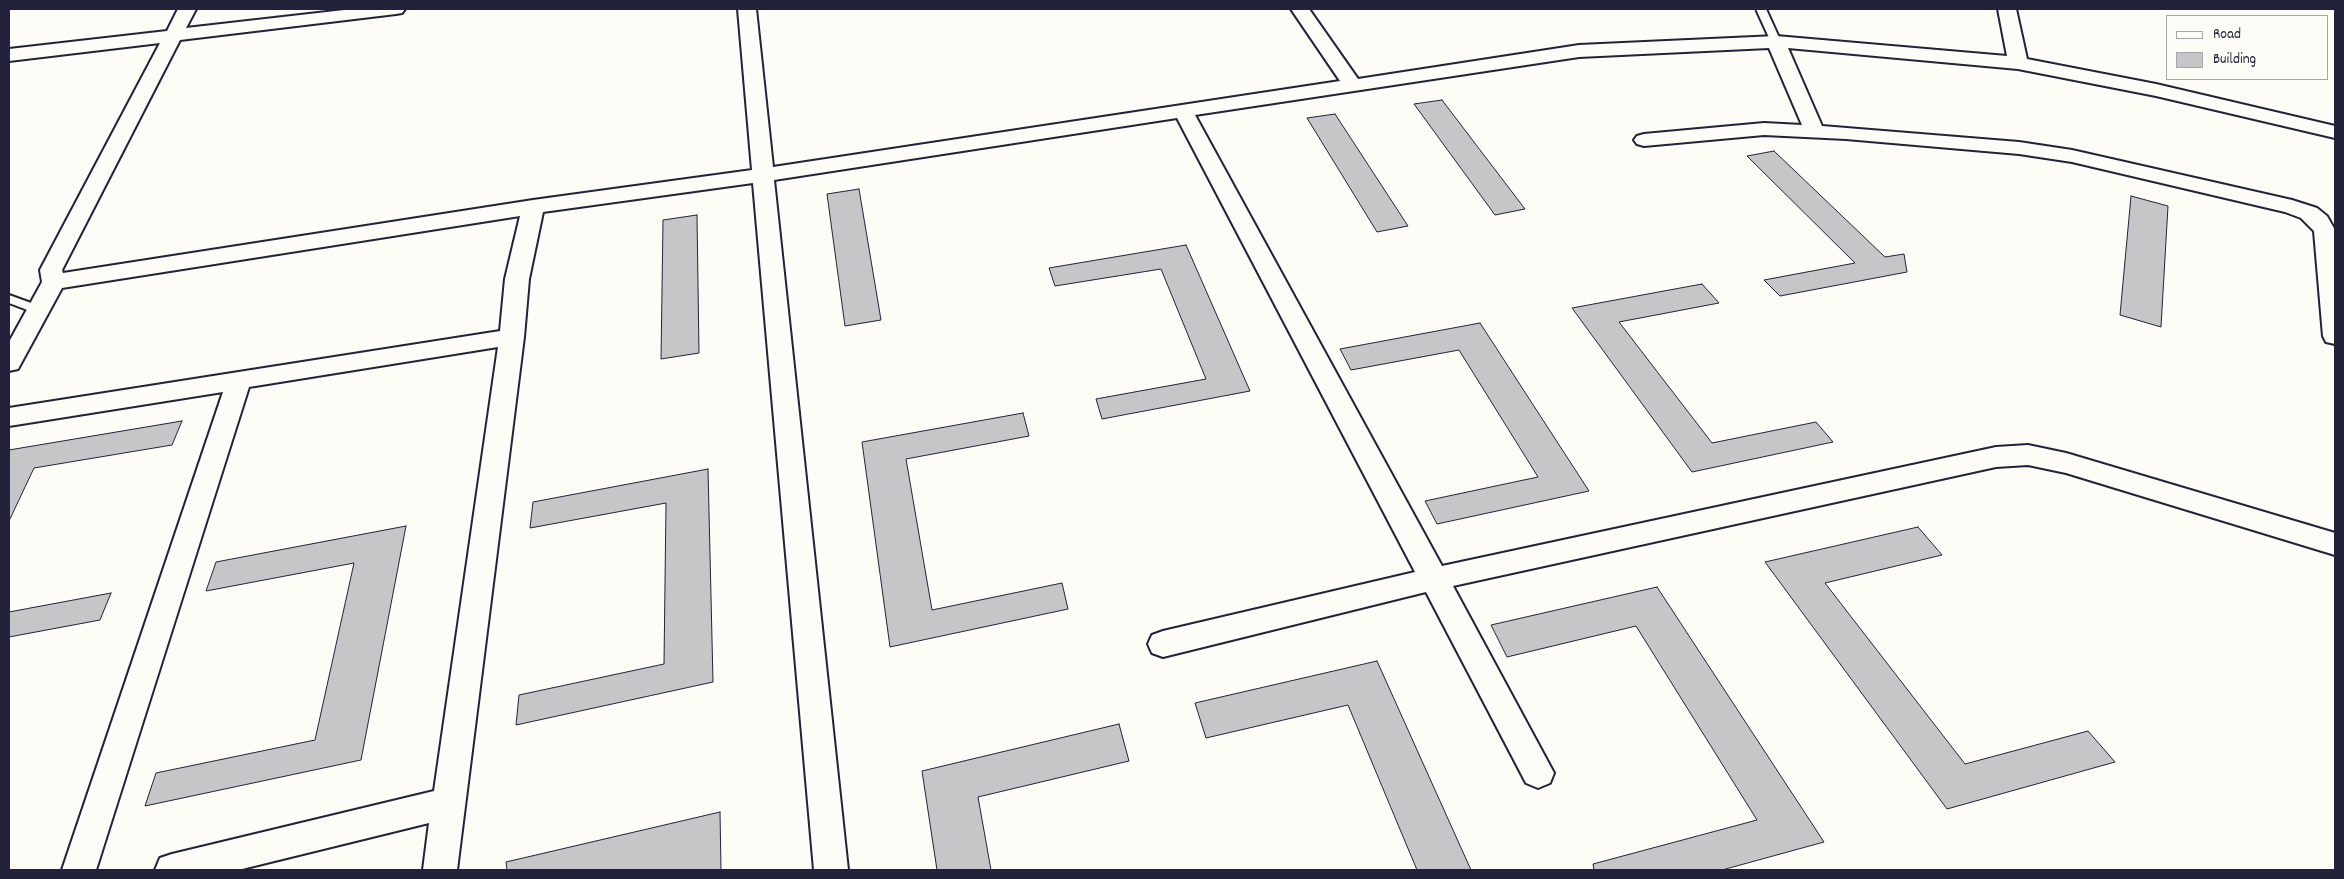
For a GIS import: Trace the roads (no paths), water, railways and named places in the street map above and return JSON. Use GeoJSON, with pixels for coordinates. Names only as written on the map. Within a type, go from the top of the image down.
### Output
{"type":"FeatureCollection","features":[{"type":"Feature","properties":{"kind":"street"},"geometry":{"type":"LineString","coordinates":[[9,363],[54,282],[51,270],[187,9]]}},
{"type":"Feature","properties":{"kind":"street"},"geometry":{"type":"LineString","coordinates":[[9,55],[396,9]]}},
{"type":"Feature","properties":{"kind":"street"},"geometry":{"type":"LineString","coordinates":[[747,9],[831,870]]}},
{"type":"Feature","properties":{"kind":"street"},"geometry":{"type":"LineString","coordinates":[[1300,9],[1353,86]]}},
{"type":"Feature","properties":{"kind":"street"},"geometry":{"type":"LineString","coordinates":[[2007,9],[2018,63]]}},
{"type":"Feature","properties":{"kind":"street"},"geometry":{"type":"LineString","coordinates":[[1776,42],[1815,132]]}},
{"type":"Feature","properties":{"kind":"street"},"geometry":{"type":"LineString","coordinates":[[54,282],[533,207],[763,175],[1580,52],[1790,42],[2018,63],[2156,90],[2335,132]]}},
{"type":"Feature","properties":{"kind":"street"},"geometry":{"type":"LineString","coordinates":[[1183,111],[1538,773]]}},
{"type":"Feature","properties":{"kind":"street"},"geometry":{"type":"LineString","coordinates":[[1644,140],[1764,129],[2019,148],[2072,156],[2292,206],[2309,213],[2319,221],[2325,231],[2335,336]]}},
{"type":"Feature","properties":{"kind":"street"},"geometry":{"type":"LineString","coordinates":[[440,870],[512,337],[518,279],[533,207]]}},
{"type":"Feature","properties":{"kind":"street"},"geometry":{"type":"LineString","coordinates":[[9,416],[512,337]]}},
{"type":"Feature","properties":{"kind":"street"},"geometry":{"type":"LineString","coordinates":[[79,870],[239,380]]}},
{"type":"Feature","properties":{"kind":"street"},"geometry":{"type":"LineString","coordinates":[[1163,644],[1434,579],[1987,459],[2028,455],[2066,463],[2115,477],[2335,544]]}},
{"type":"Feature","properties":{"kind":"street"},"geometry":{"type":"LineString","coordinates":[[172,870],[448,803]]}},
{"type":"Feature","properties":{"kind":"lane"},"geometry":{"type":"LineString","coordinates":[[1761,9],[1776,42]]}},
{"type":"Feature","properties":{"kind":"lane"},"geometry":{"type":"LineString","coordinates":[[9,299],[38,310]]}}]}
